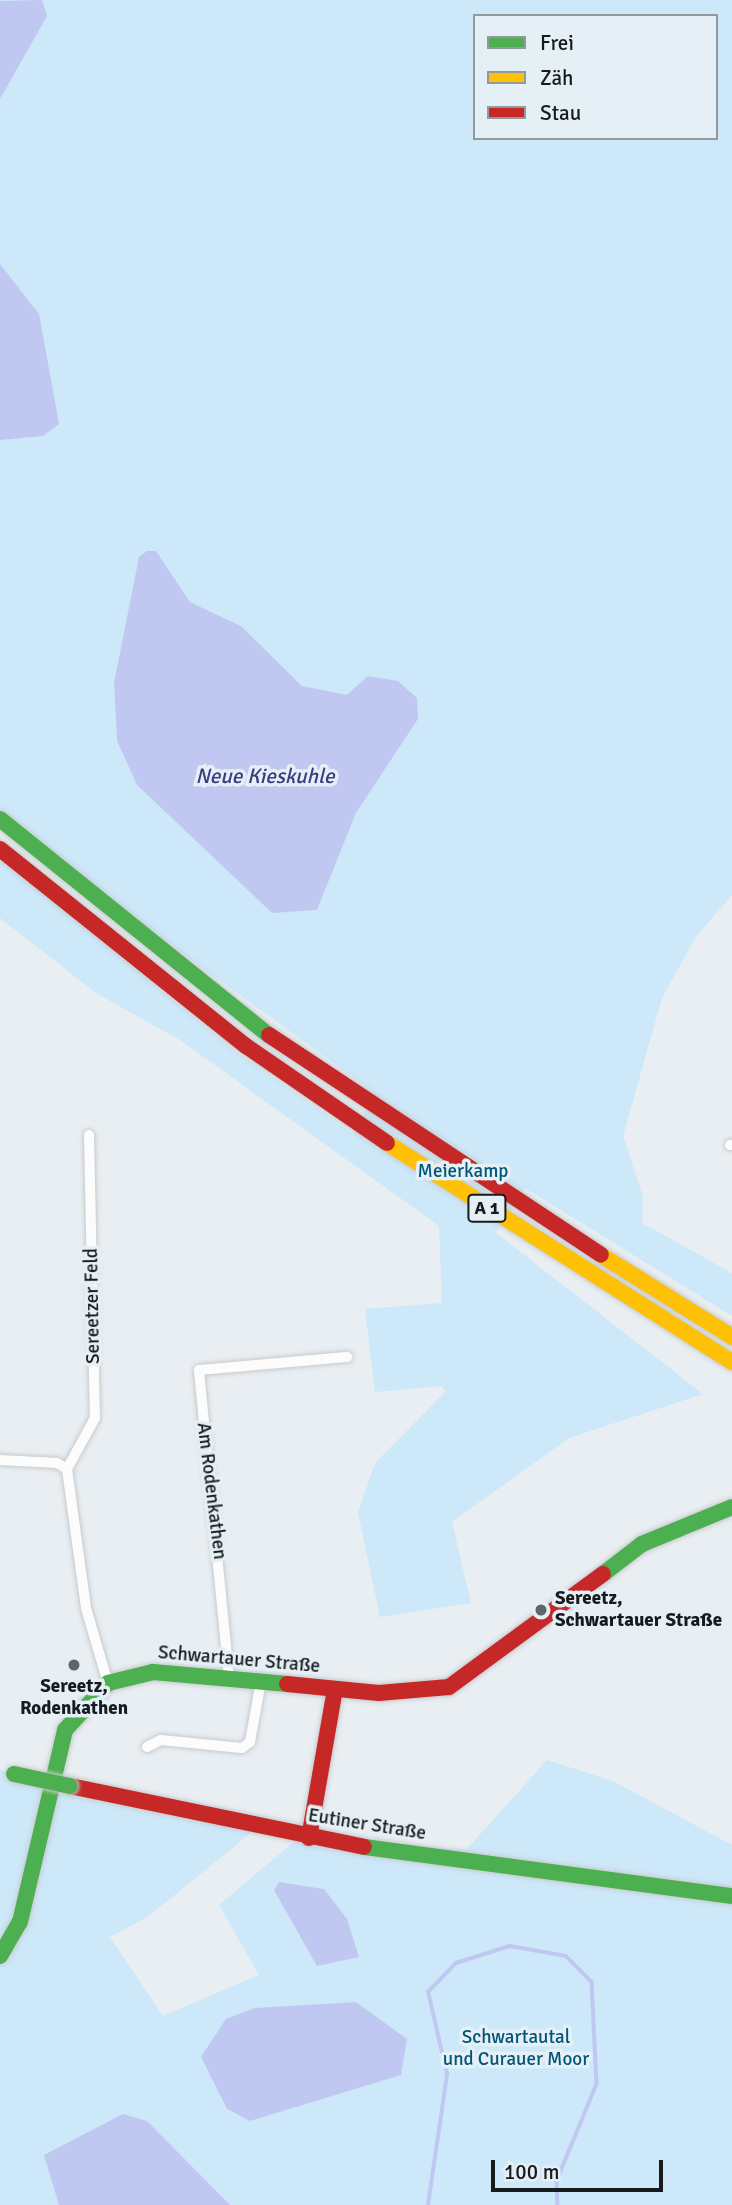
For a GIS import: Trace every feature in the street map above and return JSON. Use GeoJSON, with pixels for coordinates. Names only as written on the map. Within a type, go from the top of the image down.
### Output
{"type":"FeatureCollection","features":[{"type":"Feature","properties":{"kind":"main road","name":"A 1"},"geometry":{"type":"LineString","coordinates":[[0,819],[146,943],[443,1156],[732,1337]]}},
{"type":"Feature","properties":{"kind":"main road","name":"A 1"},"geometry":{"type":"LineString","coordinates":[[0,849],[110,942],[429,1171],[732,1362]]}},
{"type":"Feature","properties":{"kind":"main road","name":"Schwartauer Straße"},"geometry":{"type":"LineString","coordinates":[[108,1683],[153,1672],[415,1694],[449,1686],[485,1666],[642,1544],[732,1507]]}},
{"type":"Feature","properties":{"kind":"main road"},"geometry":{"type":"LineString","coordinates":[[0,1956],[20,1922],[65,1730],[108,1683]]}},
{"type":"Feature","properties":{"kind":"main road","name":"Schwartauer Straße"},"geometry":{"type":"LineString","coordinates":[[309,1838],[335,1689]]}},
{"type":"Feature","properties":{"kind":"main road","name":"Eutiner Straße"},"geometry":{"type":"LineString","coordinates":[[7,1773],[309,1838],[732,1896]]}},
{"type":"Feature","properties":{"kind":"street","name":"Sereetzer Feld"},"geometry":{"type":"LineString","coordinates":[[67,1469],[95,1418],[89,1135]]}},
{"type":"Feature","properties":{"kind":"street","name":"Am Rodenkathen"},"geometry":{"type":"LineString","coordinates":[[229,1678],[199,1370],[347,1357]]}},
{"type":"Feature","properties":{"kind":"street"},"geometry":{"type":"LineString","coordinates":[[0,1460],[57,1463],[67,1469],[86,1608],[108,1683]]}},
{"type":"Feature","properties":{"kind":"street"},"geometry":{"type":"LineString","coordinates":[[147,1747],[161,1740],[242,1748],[250,1742],[261,1681]]}},
{"type":"Feature","properties":{"kind":"green space","name":"Meierkamp"},"geometry":{"type":"Polygon","coordinates":[[[0,0],[732,0],[732,895],[695,938],[662,998],[623,1136],[643,1197],[642,1223],[732,1273],[732,1316],[525,1188],[496,1233],[703,1394],[569,1438],[452,1522],[471,1603],[380,1617],[358,1513],[375,1463],[445,1392],[442,1386],[375,1392],[365,1309],[442,1303],[439,1226],[180,1040],[96,993],[0,918],[0,858],[236,1052],[353,1134],[375,1093],[131,916],[0,809],[0,0]],[[156,551],[114,683],[117,741],[137,785],[272,912],[317,910],[356,813],[418,719],[302,686],[241,626],[190,602],[156,551]]]}},
{"type":"Feature","properties":{"kind":"green space","name":"Schwartautal und Curauer Moor"},"geometry":{"type":"Polygon","coordinates":[[[547,1760],[613,1781],[732,1845],[732,2205],[0,2205],[0,1770],[258,1827],[149,1916],[110,1937],[163,2016],[259,1975],[219,1905],[302,1835],[466,1850],[547,1760]]]}},
{"type":"Feature","properties":{"kind":"water"},"geometry":{"type":"Polygon","coordinates":[[[42,0],[47,16],[0,99],[0,1],[42,0]]]}},
{"type":"Feature","properties":{"kind":"water"},"geometry":{"type":"Polygon","coordinates":[[[0,264],[39,314],[59,424],[43,436],[0,440],[0,264]]]}},
{"type":"Feature","properties":{"kind":"water","name":"Neue Kieskuhle"},"geometry":{"type":"Polygon","coordinates":[[[147,551],[156,551],[190,602],[241,626],[302,686],[347,695],[368,676],[398,681],[417,698],[418,719],[356,813],[317,910],[272,913],[137,785],[117,741],[114,683],[139,557],[147,551]]]}},
{"type":"Feature","properties":{"kind":"water"},"geometry":{"type":"Polygon","coordinates":[[[279,1882],[324,1889],[347,1919],[359,1957],[317,1966],[274,1890],[279,1882]]]}},
{"type":"Feature","properties":{"kind":"water"},"geometry":{"type":"Polygon","coordinates":[[[356,2002],[407,2039],[401,2075],[250,2121],[227,2109],[201,2057],[226,2019],[255,2008],[356,2002]]]}},
{"type":"Feature","properties":{"kind":"water"},"geometry":{"type":"Polygon","coordinates":[[[123,2114],[147,2121],[230,2205],[59,2205],[44,2155],[123,2114]]]}},
{"type":"Feature","properties":{"kind":"waterway"},"geometry":{"type":"LineString","coordinates":[[428,2205],[447,2074],[428,1992],[456,1963],[510,1946],[566,1956],[592,1982],[597,2084],[557,2181],[558,2205]]}},
{"type":"Feature","properties":{"kind":"traffic: fast"},"geometry":{"type":"LineString","coordinates":[[0,819],[269,1035]]}},
{"type":"Feature","properties":{"kind":"traffic: fast"},"geometry":{"type":"LineString","coordinates":[[603,1574],[642,1544],[732,1507]]}},
{"type":"Feature","properties":{"kind":"traffic: fast"},"geometry":{"type":"LineString","coordinates":[[0,1956],[20,1922],[65,1730],[108,1683],[153,1672],[287,1684]]}},
{"type":"Feature","properties":{"kind":"traffic: fast"},"geometry":{"type":"LineString","coordinates":[[14,1774],[70,1786]]}},
{"type":"Feature","properties":{"kind":"traffic: fast"},"geometry":{"type":"LineString","coordinates":[[364,1847],[732,1896]]}},
{"type":"Feature","properties":{"kind":"traffic: slow"},"geometry":{"type":"LineString","coordinates":[[387,1143],[732,1362]]}},
{"type":"Feature","properties":{"kind":"traffic: slow"},"geometry":{"type":"LineString","coordinates":[[601,1255],[732,1337]]}},
{"type":"Feature","properties":{"kind":"traffic: jam"},"geometry":{"type":"LineString","coordinates":[[0,849],[246,1046],[387,1143]]}},
{"type":"Feature","properties":{"kind":"traffic: jam"},"geometry":{"type":"LineString","coordinates":[[269,1035],[601,1255]]}},
{"type":"Feature","properties":{"kind":"traffic: jam"},"geometry":{"type":"LineString","coordinates":[[287,1684],[379,1693],[449,1687],[603,1574]]}},
{"type":"Feature","properties":{"kind":"traffic: jam"},"geometry":{"type":"LineString","coordinates":[[309,1838],[335,1689]]}},
{"type":"Feature","properties":{"kind":"traffic: jam"},"geometry":{"type":"LineString","coordinates":[[70,1786],[364,1847]]}},
{"type":"Feature","properties":{"kind":"place","name":"Sereetz, Schwartauer Straße"},"geometry":{"type":"Point","coordinates":[541,1610]}},
{"type":"Feature","properties":{"kind":"place","name":"Sereetz, Rodenkathen"},"geometry":{"type":"Point","coordinates":[74,1665]}}]}
